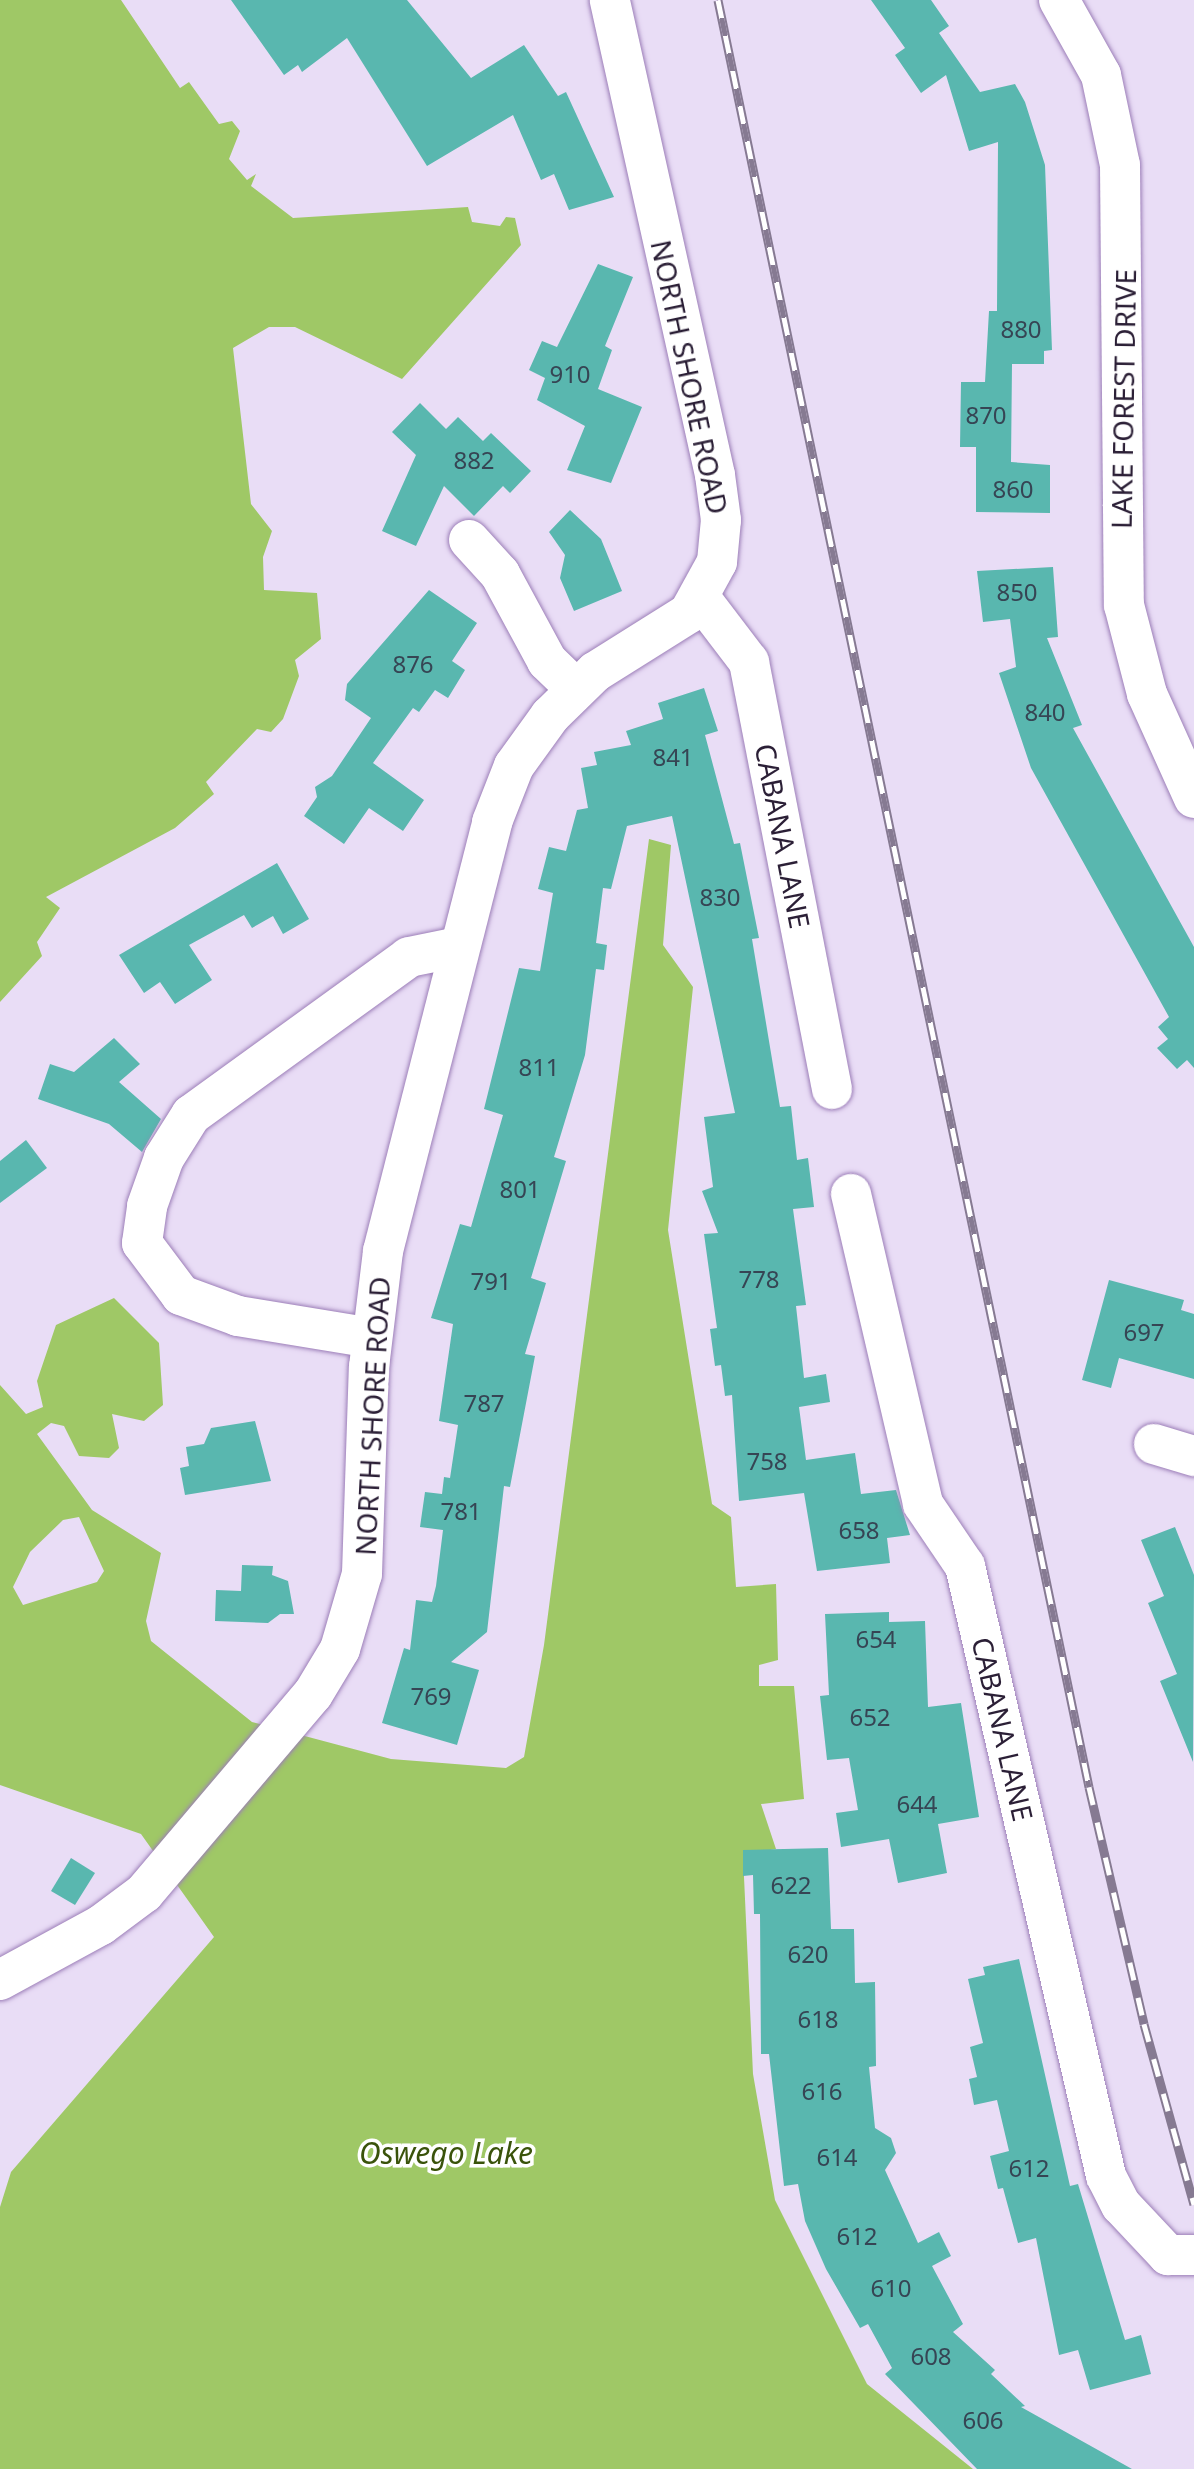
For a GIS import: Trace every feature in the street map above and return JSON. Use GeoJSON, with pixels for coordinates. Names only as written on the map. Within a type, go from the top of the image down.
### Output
{"type":"FeatureCollection","features":[{"type":"Feature","properties":{"kind":"street","name":"NORTH SHORE ROAD"},"geometry":{"type":"LineString","coordinates":[[0,1980],[101,1925],[160,1878],[293,1717],[340,1649],[362,1574],[372,1338],[383,1251],[458,947],[514,766],[575,688],[679,622],[701,599],[717,562],[719,501],[610,0]]}},
{"type":"Feature","properties":{"kind":"street","name":"LAKE FOREST DRIVE"},"geometry":{"type":"LineString","coordinates":[[1059,0],[1101,75],[1120,165],[1124,605],[1147,694],[1194,798]]}},
{"type":"Feature","properties":{"kind":"street"},"geometry":{"type":"LineString","coordinates":[[469,540],[500,574],[547,661],[575,688]]}},
{"type":"Feature","properties":{"kind":"street","name":"CABANA LANE"},"geometry":{"type":"LineString","coordinates":[[701,599],[749,662],[832,1089]]}},
{"type":"Feature","properties":{"kind":"street"},"geometry":{"type":"LineString","coordinates":[[372,1338],[238,1316],[181,1295],[142,1243],[147,1206],[164,1158],[191,1115],[409,957],[458,947]]}},
{"type":"Feature","properties":{"kind":"street","name":"CABANA LANE"},"geometry":{"type":"LineString","coordinates":[[851,1194],[923,1504],[965,1566],[1106,2176],[1121,2205],[1181,2255]]}},
{"type":"Feature","properties":{"kind":"street"},"geometry":{"type":"LineString","coordinates":[[1154,1444],[1194,1456]]}},
{"type":"Feature","properties":{"kind":"water"},"geometry":{"type":"Polygon","coordinates":[[[0,0],[121,0],[180,88],[189,82],[219,124],[232,121],[240,131],[229,159],[247,180],[256,174],[251,186],[293,218],[468,207],[472,222],[500,226],[506,217],[515,218],[521,245],[402,379],[295,327],[269,327],[233,348],[251,504],[272,531],[263,557],[264,590],[317,593],[321,639],[295,660],[299,676],[283,719],[271,732],[257,729],[206,782],[214,794],[175,828],[46,897],[60,908],[37,942],[42,956],[0,1002],[0,0]]]}},
{"type":"Feature","properties":{"kind":"water","name":"Oswego Lake"},"geometry":{"type":"Polygon","coordinates":[[[649,839],[671,845],[663,945],[693,987],[668,1230],[712,1504],[731,1517],[736,1587],[776,1584],[778,1660],[759,1665],[759,1686],[794,1686],[804,1799],[761,1804],[776,1849],[743,1855],[753,2074],[775,2200],[867,2384],[973,2469],[0,2469],[0,2207],[11,2172],[214,1937],[141,1834],[0,1785],[0,1385],[26,1414],[43,1407],[37,1381],[56,1325],[114,1298],[159,1343],[163,1405],[144,1421],[112,1414],[119,1448],[109,1458],[79,1456],[64,1426],[51,1423],[37,1434],[92,1510],[161,1553],[146,1621],[151,1641],[252,1722],[391,1759],[506,1768],[524,1757],[544,1645],[649,839]],[[79,1517],[63,1520],[30,1552],[13,1587],[23,1605],[97,1582],[104,1571],[79,1517]]]}},
{"type":"Feature","properties":{"kind":"building"},"geometry":{"type":"Polygon","coordinates":[[[231,0],[407,0],[471,78],[524,45],[558,96],[566,92],[614,197],[569,210],[554,174],[541,180],[513,115],[427,166],[347,38],[302,72],[298,65],[284,75],[231,0]]]}},
{"type":"Feature","properties":{"kind":"building"},"geometry":{"type":"Polygon","coordinates":[[[871,0],[931,0],[949,26],[939,33],[980,92],[1015,84],[1025,102],[1045,165],[1052,350],[1044,351],[1044,364],[1012,364],[1011,462],[1050,465],[1050,513],[976,512],[976,447],[960,447],[961,382],[985,382],[989,311],[997,311],[998,142],[969,151],[946,75],[921,93],[895,55],[905,48],[871,0]]]}},
{"type":"Feature","properties":{"kind":"building"},"geometry":{"type":"Polygon","coordinates":[[[598,264],[633,277],[605,346],[612,350],[598,389],[642,407],[611,483],[567,470],[585,426],[537,400],[545,378],[529,370],[542,341],[557,347],[598,264]]]}},
{"type":"Feature","properties":{"kind":"building"},"geometry":{"type":"Polygon","coordinates":[[[420,403],[446,429],[458,417],[483,441],[491,433],[531,471],[510,493],[503,486],[474,516],[444,486],[416,546],[382,531],[416,455],[392,432],[420,403]]]}},
{"type":"Feature","properties":{"kind":"building"},"geometry":{"type":"Polygon","coordinates":[[[570,510],[601,539],[622,591],[574,611],[560,578],[565,555],[549,532],[570,510]]]}},
{"type":"Feature","properties":{"kind":"building"},"geometry":{"type":"Polygon","coordinates":[[[1053,567],[1058,637],[1047,638],[1082,725],[1073,728],[1194,947],[1194,1068],[1187,1060],[1177,1069],[1157,1048],[1168,1039],[1158,1027],[1169,1017],[1031,768],[999,673],[1016,667],[1010,619],[983,622],[977,571],[1053,567]]]}},
{"type":"Feature","properties":{"kind":"building"},"geometry":{"type":"Polygon","coordinates":[[[429,590],[477,623],[452,661],[465,670],[448,698],[435,690],[419,712],[413,708],[373,763],[424,800],[403,831],[369,808],[344,844],[304,816],[317,797],[315,787],[332,776],[371,718],[345,700],[347,684],[429,590]]]}},
{"type":"Feature","properties":{"kind":"building"},"geometry":{"type":"Polygon","coordinates":[[[704,688],[718,731],[705,735],[734,844],[740,843],[759,938],[752,939],[780,1107],[791,1106],[797,1160],[808,1158],[814,1207],[793,1209],[806,1305],[796,1306],[804,1378],[826,1374],[830,1402],[799,1407],[806,1460],[855,1453],[861,1494],[896,1490],[910,1535],[887,1538],[890,1563],[817,1571],[804,1493],[739,1501],[732,1395],[725,1396],[721,1365],[715,1366],[710,1329],[717,1328],[704,1234],[718,1233],[702,1191],[713,1187],[704,1117],[735,1113],[672,816],[627,826],[611,889],[603,888],[596,943],[607,945],[604,970],[596,969],[585,1055],[554,1157],[566,1161],[531,1278],[546,1283],[525,1354],[535,1356],[510,1487],[504,1486],[487,1632],[451,1662],[479,1670],[457,1745],[382,1723],[404,1648],[410,1650],[416,1600],[432,1602],[443,1530],[420,1527],[425,1492],[442,1494],[444,1477],[450,1478],[458,1425],[439,1421],[453,1324],[431,1318],[460,1224],[471,1227],[503,1115],[484,1109],[519,968],[540,971],[553,893],[538,889],[549,847],[566,851],[577,810],[588,808],[581,768],[597,765],[594,752],[631,745],[626,731],[663,719],[658,703],[704,688]]]}},
{"type":"Feature","properties":{"kind":"building"},"geometry":{"type":"Polygon","coordinates":[[[277,863],[309,919],[283,934],[273,916],[252,928],[244,915],[189,945],[212,980],[175,1004],[160,982],[144,993],[119,955],[277,863]]]}},
{"type":"Feature","properties":{"kind":"building"},"geometry":{"type":"Polygon","coordinates":[[[114,1038],[140,1064],[119,1082],[161,1119],[142,1152],[109,1124],[38,1099],[50,1064],[74,1072],[114,1038]]]}},
{"type":"Feature","properties":{"kind":"building"},"geometry":{"type":"Polygon","coordinates":[[[26,1140],[47,1168],[0,1203],[0,1161],[26,1140]]]}},
{"type":"Feature","properties":{"kind":"building"},"geometry":{"type":"Polygon","coordinates":[[[1109,1280],[1184,1300],[1181,1310],[1194,1314],[1194,1379],[1119,1358],[1111,1388],[1082,1380],[1109,1280]]]}},
{"type":"Feature","properties":{"kind":"building"},"geometry":{"type":"Polygon","coordinates":[[[255,1421],[271,1481],[185,1495],[180,1468],[189,1466],[186,1447],[204,1444],[211,1428],[255,1421]]]}},
{"type":"Feature","properties":{"kind":"building"},"geometry":{"type":"Polygon","coordinates":[[[1175,1527],[1194,1575],[1193,1762],[1160,1681],[1177,1674],[1148,1603],[1164,1596],[1141,1540],[1175,1527]]]}},
{"type":"Feature","properties":{"kind":"building"},"geometry":{"type":"Polygon","coordinates":[[[242,1565],[273,1566],[272,1575],[288,1581],[294,1614],[280,1614],[268,1623],[215,1621],[216,1590],[241,1591],[242,1565]]]}},
{"type":"Feature","properties":{"kind":"building"},"geometry":{"type":"Polygon","coordinates":[[[889,1612],[889,1622],[925,1621],[928,1707],[961,1703],[979,1817],[938,1824],[947,1873],[898,1883],[889,1839],[841,1847],[836,1813],[858,1810],[849,1758],[827,1760],[820,1696],[829,1695],[825,1614],[889,1612]]]}},
{"type":"Feature","properties":{"kind":"building"},"geometry":{"type":"Polygon","coordinates":[[[828,1848],[831,1929],[854,1929],[855,1983],[875,1982],[876,2066],[869,2067],[875,2128],[891,2138],[896,2153],[885,2170],[918,2243],[939,2232],[951,2256],[932,2266],[963,2324],[953,2332],[995,2370],[991,2374],[1025,2406],[1021,2407],[1132,2469],[977,2469],[885,2374],[892,2368],[868,2324],[860,2328],[826,2269],[805,2221],[798,2184],[784,2186],[769,2054],[761,2054],[760,1914],[754,1914],[753,1875],[743,1876],[743,1850],[828,1848]]]}},
{"type":"Feature","properties":{"kind":"building"},"geometry":{"type":"Polygon","coordinates":[[[71,1858],[95,1873],[75,1905],[51,1891],[71,1858]]]}},
{"type":"Feature","properties":{"kind":"building"},"geometry":{"type":"Polygon","coordinates":[[[1019,1959],[1070,2186],[1078,2184],[1125,2340],[1141,2335],[1151,2374],[1090,2390],[1078,2350],[1059,2355],[1036,2238],[1018,2243],[1003,2188],[998,2189],[990,2156],[1009,2151],[997,2100],[974,2105],[969,2079],[977,2077],[970,2047],[983,2043],[968,1979],[985,1975],[983,1967],[1019,1959]]]}},
{"type":"Feature","properties":{"kind":"railway"},"geometry":{"type":"LineString","coordinates":[[718,0],[1089,1787],[1144,2024],[1194,2204]]}}]}
